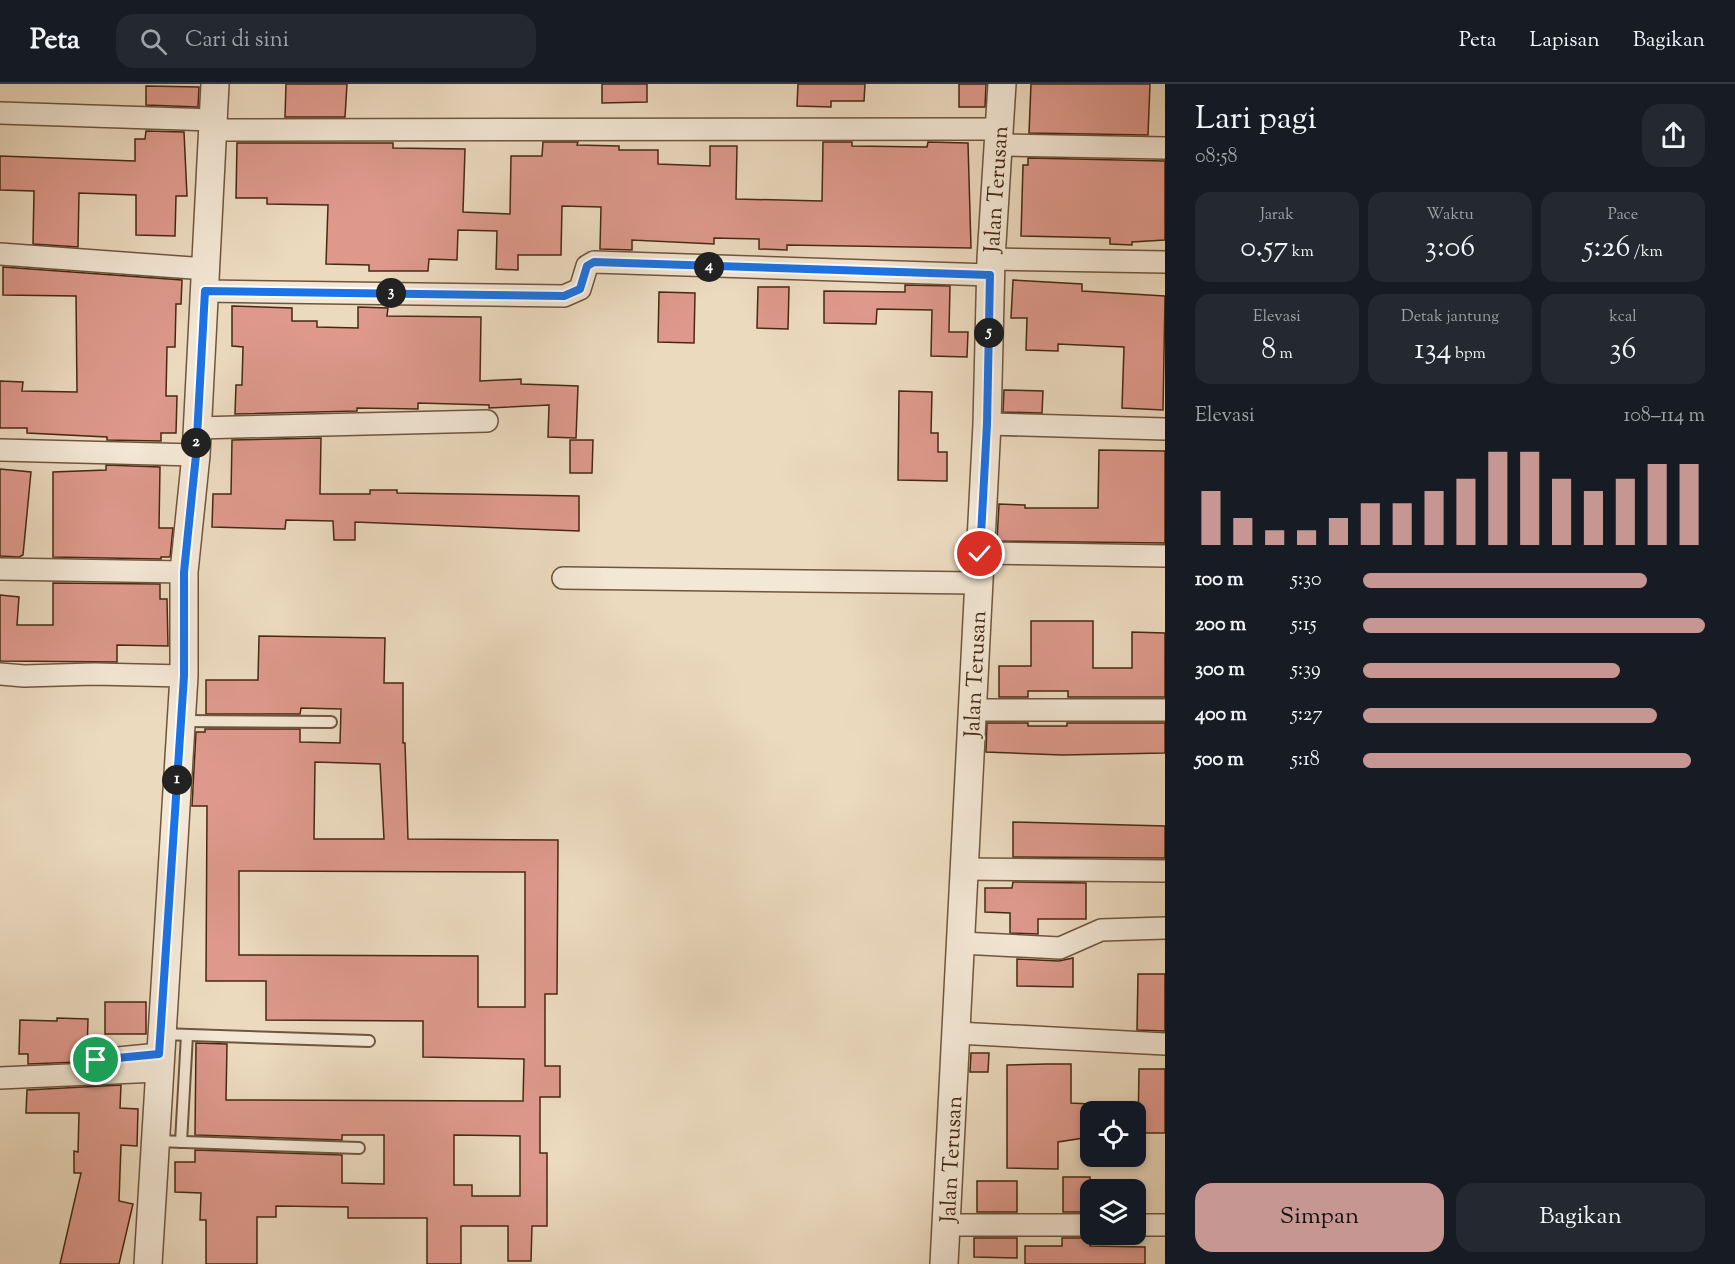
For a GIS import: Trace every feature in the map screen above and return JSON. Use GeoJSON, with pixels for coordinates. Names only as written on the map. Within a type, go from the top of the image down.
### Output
{"type":"FeatureCollection","features":[{"type":"Feature","properties":{"kind":"street"},"geometry":{"type":"LineString","coordinates":[[148,1264],[168,1141],[166,1049],[184,676],[184,572],[196,455],[215,84]]}},
{"type":"Feature","properties":{"kind":"street","name":"Jalan Terusan"},"geometry":{"type":"LineString","coordinates":[[944,1264],[987,424],[991,267],[1002,84]]}},
{"type":"Feature","properties":{"kind":"street"},"geometry":{"type":"LineString","coordinates":[[0,113],[213,125],[999,137],[1165,148]]}},
{"type":"Feature","properties":{"kind":"street"},"geometry":{"type":"LineString","coordinates":[[0,254],[206,280],[564,296],[580,289],[587,266],[594,262],[991,267],[1165,262]]}},
{"type":"Feature","properties":{"kind":"street"},"geometry":{"type":"LineString","coordinates":[[197,428],[487,421]]}},
{"type":"Feature","properties":{"kind":"street"},"geometry":{"type":"LineString","coordinates":[[987,424],[1165,429]]}},
{"type":"Feature","properties":{"kind":"street"},"geometry":{"type":"LineString","coordinates":[[0,450],[196,455]]}},
{"type":"Feature","properties":{"kind":"street"},"geometry":{"type":"LineString","coordinates":[[980,554],[1165,556]]}},
{"type":"Feature","properties":{"kind":"street"},"geometry":{"type":"LineString","coordinates":[[0,569],[184,572]]}},
{"type":"Feature","properties":{"kind":"street"},"geometry":{"type":"LineString","coordinates":[[563,578],[978,583]]}},
{"type":"Feature","properties":{"kind":"street"},"geometry":{"type":"LineString","coordinates":[[0,674],[184,676]]}},
{"type":"Feature","properties":{"kind":"street"},"geometry":{"type":"LineString","coordinates":[[972,710],[1165,710]]}},
{"type":"Feature","properties":{"kind":"street"},"geometry":{"type":"LineString","coordinates":[[963,869],[1165,871]]}},
{"type":"Feature","properties":{"kind":"street"},"geometry":{"type":"LineString","coordinates":[[961,943],[1060,948],[1111,928],[1165,928]]}},
{"type":"Feature","properties":{"kind":"street"},"geometry":{"type":"LineString","coordinates":[[957,1033],[1165,1044]]}},
{"type":"Feature","properties":{"kind":"street"},"geometry":{"type":"LineString","coordinates":[[0,1078],[82,1074],[96,1060],[166,1049]]}},
{"type":"Feature","properties":{"kind":"street"},"geometry":{"type":"LineString","coordinates":[[946,1225],[1080,1225]]}},
{"type":"Feature","properties":{"kind":"street"},"geometry":{"type":"LineString","coordinates":[[1146,1225],[1165,1225]]}},
{"type":"Feature","properties":{"kind":"lane"},"geometry":{"type":"LineString","coordinates":[[181,722],[331,722]]}},
{"type":"Feature","properties":{"kind":"lane"},"geometry":{"type":"LineString","coordinates":[[359,1148],[168,1141],[166,1049],[369,1041]]}},
{"type":"Feature","properties":{"kind":"building"},"geometry":{"type":"Polygon","coordinates":[[[286,84],[347,84],[345,117],[285,117],[286,84]]]}},
{"type":"Feature","properties":{"kind":"building"},"geometry":{"type":"Polygon","coordinates":[[[602,84],[647,84],[647,102],[602,103],[602,84]]]}},
{"type":"Feature","properties":{"kind":"building"},"geometry":{"type":"Polygon","coordinates":[[[798,84],[865,84],[864,101],[831,101],[831,107],[797,106],[798,84]]]}},
{"type":"Feature","properties":{"kind":"building"},"geometry":{"type":"Polygon","coordinates":[[[959,84],[986,84],[985,107],[959,107],[959,84]]]}},
{"type":"Feature","properties":{"kind":"building"},"geometry":{"type":"Polygon","coordinates":[[[1031,84],[1150,84],[1148,135],[1029,133],[1031,84]]]}},
{"type":"Feature","properties":{"kind":"building"},"geometry":{"type":"Polygon","coordinates":[[[146,86],[199,87],[198,107],[146,105],[146,86]]]}},
{"type":"Feature","properties":{"kind":"building"},"geometry":{"type":"Polygon","coordinates":[[[146,131],[184,132],[187,196],[176,196],[175,236],[136,235],[136,195],[79,193],[78,247],[33,244],[34,191],[0,190],[0,156],[135,161],[135,139],[145,139],[146,131]]]}},
{"type":"Feature","properties":{"kind":"building"},"geometry":{"type":"Polygon","coordinates":[[[543,142],[578,142],[577,145],[619,146],[619,150],[658,150],[658,164],[710,166],[710,146],[737,146],[736,199],[822,201],[823,142],[852,142],[852,146],[927,147],[928,142],[968,143],[971,248],[787,245],[787,250],[759,249],[759,239],[714,238],[714,244],[632,240],[632,250],[600,249],[601,207],[562,206],[561,255],[518,255],[518,270],[496,269],[497,231],[458,230],[457,260],[429,259],[428,271],[369,271],[369,265],[326,264],[328,205],[267,204],[267,198],[236,198],[237,143],[393,143],[393,148],[465,149],[463,212],[510,214],[511,156],[542,156],[543,142]]]}},
{"type":"Feature","properties":{"kind":"building"},"geometry":{"type":"Polygon","coordinates":[[[1028,158],[1165,161],[1165,240],[1132,242],[1132,245],[1110,244],[1110,238],[1021,236],[1023,165],[1028,165],[1028,158]]]}},
{"type":"Feature","properties":{"kind":"building"},"geometry":{"type":"Polygon","coordinates":[[[3,267],[182,280],[181,304],[176,304],[175,347],[167,347],[166,396],[177,396],[176,433],[161,433],[161,441],[107,440],[107,437],[27,433],[27,428],[0,428],[0,381],[23,382],[22,391],[77,392],[76,296],[3,295],[3,267]]]}},
{"type":"Feature","properties":{"kind":"building"},"geometry":{"type":"Polygon","coordinates":[[[1013,280],[1082,284],[1082,291],[1165,296],[1163,410],[1122,408],[1124,347],[1058,344],[1058,351],[1026,350],[1027,318],[1011,318],[1013,280]]]}},
{"type":"Feature","properties":{"kind":"building"},"geometry":{"type":"Polygon","coordinates":[[[905,285],[950,286],[949,332],[968,332],[967,357],[931,356],[932,310],[877,309],[876,324],[824,323],[824,291],[905,292],[905,285]]]}},
{"type":"Feature","properties":{"kind":"building"},"geometry":{"type":"Polygon","coordinates":[[[758,287],[789,287],[788,329],[757,328],[758,287]]]}},
{"type":"Feature","properties":{"kind":"building"},"geometry":{"type":"Polygon","coordinates":[[[659,292],[695,293],[694,343],[658,342],[659,292]]]}},
{"type":"Feature","properties":{"kind":"building"},"geometry":{"type":"Polygon","coordinates":[[[232,306],[292,308],[292,321],[317,321],[317,327],[358,328],[358,307],[388,308],[387,316],[481,317],[480,381],[521,379],[521,384],[578,386],[576,438],[548,437],[549,405],[489,408],[489,405],[418,403],[418,409],[357,408],[357,411],[235,414],[236,385],[242,385],[243,347],[232,346],[232,306]]]}},
{"type":"Feature","properties":{"kind":"building"},"geometry":{"type":"Polygon","coordinates":[[[1004,390],[1043,391],[1042,413],[1003,412],[1004,390]]]}},
{"type":"Feature","properties":{"kind":"building"},"geometry":{"type":"Polygon","coordinates":[[[899,391],[932,392],[931,433],[938,433],[938,452],[947,452],[947,481],[898,480],[899,391]]]}},
{"type":"Feature","properties":{"kind":"building"},"geometry":{"type":"Polygon","coordinates":[[[321,438],[320,494],[370,494],[370,490],[397,490],[397,493],[579,496],[579,531],[355,522],[355,540],[334,540],[333,521],[286,520],[285,529],[212,527],[213,494],[231,494],[232,440],[321,438]]]}},
{"type":"Feature","properties":{"kind":"building"},"geometry":{"type":"Polygon","coordinates":[[[570,440],[593,440],[592,473],[570,473],[570,440]]]}},
{"type":"Feature","properties":{"kind":"building"},"geometry":{"type":"Polygon","coordinates":[[[1099,450],[1165,451],[1165,543],[997,541],[999,504],[1025,505],[1025,508],[1098,508],[1099,450]]]}},
{"type":"Feature","properties":{"kind":"building"},"geometry":{"type":"Polygon","coordinates":[[[106,465],[160,467],[159,528],[173,528],[170,557],[161,557],[161,559],[53,557],[53,472],[106,470],[106,465]]]}},
{"type":"Feature","properties":{"kind":"building"},"geometry":{"type":"Polygon","coordinates":[[[0,469],[31,472],[23,555],[19,557],[0,556],[0,469]]]}},
{"type":"Feature","properties":{"kind":"building"},"geometry":{"type":"Polygon","coordinates":[[[53,583],[160,584],[160,599],[167,599],[168,646],[117,645],[117,662],[0,661],[0,595],[19,597],[17,625],[53,625],[53,583]]]}},
{"type":"Feature","properties":{"kind":"building"},"geometry":{"type":"Polygon","coordinates":[[[1031,621],[1093,621],[1093,668],[1132,668],[1132,632],[1165,633],[1165,697],[1068,697],[1068,691],[1028,691],[1028,697],[999,697],[999,666],[1031,666],[1031,621]]]}},
{"type":"Feature","properties":{"kind":"building"},"geometry":{"type":"Polygon","coordinates":[[[259,636],[385,638],[384,683],[403,683],[403,743],[405,743],[408,839],[558,840],[557,994],[545,994],[545,1066],[560,1066],[560,1097],[540,1097],[540,1153],[547,1153],[547,1226],[532,1226],[531,1261],[508,1261],[508,1226],[461,1226],[461,1264],[427,1264],[427,1218],[348,1218],[348,1207],[276,1206],[276,1217],[257,1217],[257,1264],[206,1264],[206,1220],[200,1220],[201,1193],[175,1192],[175,1162],[195,1162],[195,1150],[342,1155],[342,1183],[384,1184],[384,1135],[342,1135],[342,1140],[195,1135],[196,1043],[227,1044],[226,1100],[523,1101],[524,1059],[423,1057],[423,1021],[266,1020],[266,981],[206,981],[207,806],[192,806],[196,732],[205,732],[205,729],[300,729],[300,742],[340,743],[341,709],[301,708],[300,714],[206,714],[206,680],[258,680],[259,636]],[[315,762],[314,839],[384,839],[380,764],[315,762]],[[239,871],[239,955],[478,956],[478,1007],[525,1007],[525,872],[239,871]],[[454,1135],[454,1185],[472,1185],[472,1196],[520,1196],[520,1136],[454,1135]]]}},
{"type":"Feature","properties":{"kind":"building"},"geometry":{"type":"Polygon","coordinates":[[[987,723],[1067,726],[1067,723],[1165,723],[1165,753],[1062,755],[986,752],[987,723]]]}},
{"type":"Feature","properties":{"kind":"building"},"geometry":{"type":"Polygon","coordinates":[[[1013,822],[1165,826],[1165,858],[1013,857],[1013,822]]]}},
{"type":"Feature","properties":{"kind":"building"},"geometry":{"type":"Polygon","coordinates":[[[1013,882],[1086,883],[1086,919],[1038,919],[1038,934],[1010,933],[1010,913],[985,912],[985,888],[1012,888],[1013,882]]]}},
{"type":"Feature","properties":{"kind":"building"},"geometry":{"type":"Polygon","coordinates":[[[1073,958],[1073,987],[1017,986],[1017,959],[1059,961],[1073,958]]]}},
{"type":"Feature","properties":{"kind":"building"},"geometry":{"type":"Polygon","coordinates":[[[1138,974],[1165,974],[1165,1031],[1137,1030],[1138,974]]]}},
{"type":"Feature","properties":{"kind":"building"},"geometry":{"type":"Polygon","coordinates":[[[105,1002],[146,1002],[146,1034],[105,1034],[105,1002]]]}},
{"type":"Feature","properties":{"kind":"building"},"geometry":{"type":"Polygon","coordinates":[[[57,1018],[88,1019],[87,1052],[78,1062],[28,1064],[28,1054],[19,1054],[20,1020],[57,1021],[57,1018]]]}},
{"type":"Feature","properties":{"kind":"building"},"geometry":{"type":"Polygon","coordinates":[[[971,1053],[989,1053],[988,1072],[970,1072],[971,1053]]]}},
{"type":"Feature","properties":{"kind":"building"},"geometry":{"type":"Polygon","coordinates":[[[1071,1064],[1071,1103],[1080,1103],[1080,1139],[1058,1142],[1058,1169],[1007,1168],[1007,1065],[1071,1064]]]}},
{"type":"Feature","properties":{"kind":"building"},"geometry":{"type":"Polygon","coordinates":[[[1139,1069],[1165,1069],[1165,1133],[1146,1133],[1146,1101],[1138,1101],[1139,1069]]]}},
{"type":"Feature","properties":{"kind":"building"},"geometry":{"type":"Polygon","coordinates":[[[121,1085],[120,1108],[138,1109],[137,1146],[121,1145],[119,1201],[133,1204],[119,1264],[60,1264],[81,1173],[74,1173],[74,1151],[78,1152],[79,1113],[26,1113],[27,1090],[121,1085]]]}},
{"type":"Feature","properties":{"kind":"building"},"geometry":{"type":"Polygon","coordinates":[[[1063,1177],[1090,1177],[1090,1179],[1080,1179],[1080,1212],[1063,1212],[1063,1177]]]}},
{"type":"Feature","properties":{"kind":"building"},"geometry":{"type":"Polygon","coordinates":[[[977,1181],[1017,1181],[1017,1212],[977,1212],[977,1181]]]}},
{"type":"Feature","properties":{"kind":"building"},"geometry":{"type":"Polygon","coordinates":[[[974,1238],[1017,1238],[1017,1258],[974,1257],[974,1238]]]}},
{"type":"Feature","properties":{"kind":"building"},"geometry":{"type":"Polygon","coordinates":[[[1062,1238],[1080,1238],[1080,1245],[1145,1247],[1145,1264],[1025,1264],[1025,1246],[1062,1246],[1062,1238]]]}},
{"type":"Feature","properties":{"kind":"route"},"geometry":{"type":"LineString","coordinates":[[96,1060],[159,1054],[184,676],[184,572],[196,455],[205,291],[564,296],[580,289],[587,266],[594,262],[990,275],[987,424],[980,554]]}}]}
